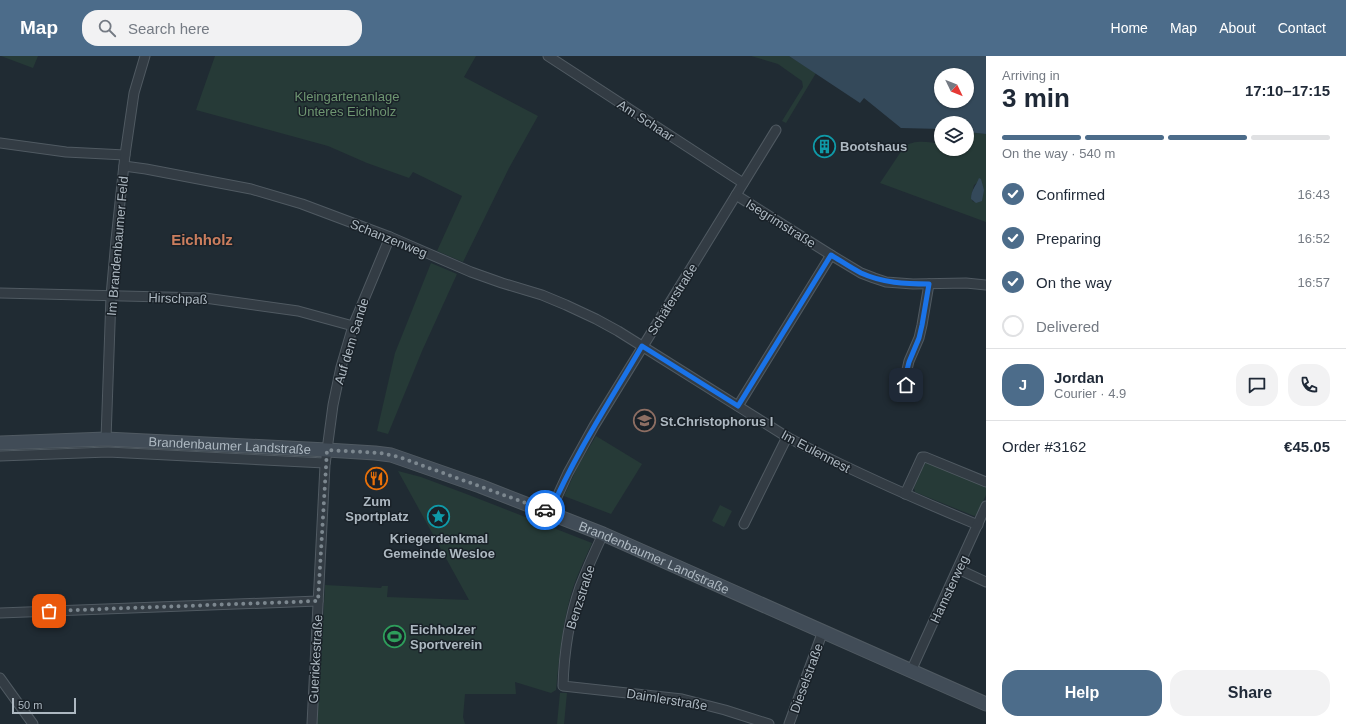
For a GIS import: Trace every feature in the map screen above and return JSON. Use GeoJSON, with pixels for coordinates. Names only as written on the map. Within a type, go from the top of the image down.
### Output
{"type":"FeatureCollection","features":[{"type":"Feature","properties":{"kind":"main road","name":"Brandenbaumer Landstraße"},"geometry":{"type":"LineString","coordinates":[[0,443],[106,439],[381,453],[399,457],[550,512],[603,534],[986,704]]}},
{"type":"Feature","properties":{"kind":"street","name":"Im Brandenbaumer Feld"},"geometry":{"type":"LineString","coordinates":[[106,439],[111,296],[125,155],[134,93],[145,56]]}},
{"type":"Feature","properties":{"kind":"street","name":"Am Schaar"},"geometry":{"type":"LineString","coordinates":[[548,56],[743,183]]}},
{"type":"Feature","properties":{"kind":"street","name":"Schäferstraße"},"geometry":{"type":"LineString","coordinates":[[550,512],[557,495],[579,453],[642,346],[776,130]]}},
{"type":"Feature","properties":{"kind":"street"},"geometry":{"type":"LineString","coordinates":[[0,143],[66,152],[125,155]]}},
{"type":"Feature","properties":{"kind":"street","name":"Schanzenweg"},"geometry":{"type":"LineString","coordinates":[[124,166],[251,189],[302,204],[390,237],[471,272],[566,304],[596,319],[642,346]]}},
{"type":"Feature","properties":{"kind":"street","name":"Isegrimstraße"},"geometry":{"type":"LineString","coordinates":[[736,195],[831,255],[861,272],[886,282],[913,284],[966,283],[986,285]]}},
{"type":"Feature","properties":{"kind":"street","name":"Auf dem Sande"},"geometry":{"type":"LineString","coordinates":[[327,450],[332,404],[341,366],[353,326],[390,237]]}},
{"type":"Feature","properties":{"kind":"street"},"geometry":{"type":"LineString","coordinates":[[738,406],[831,255]]}},
{"type":"Feature","properties":{"kind":"street"},"geometry":{"type":"LineString","coordinates":[[906,385],[906,374],[909,362],[919,338],[929,284]]}},
{"type":"Feature","properties":{"kind":"street","name":"Hirschpaß"},"geometry":{"type":"LineString","coordinates":[[0,293],[205,298],[298,312],[353,326]]}},
{"type":"Feature","properties":{"kind":"street","name":"Im Eulennest"},"geometry":{"type":"LineString","coordinates":[[642,346],[787,437],[852,470],[978,525]]}},
{"type":"Feature","properties":{"kind":"street"},"geometry":{"type":"LineString","coordinates":[[744,524],[787,437]]}},
{"type":"Feature","properties":{"kind":"street","name":"Guerickestraße"},"geometry":{"type":"LineString","coordinates":[[312,724],[325,463],[327,450]]}},
{"type":"Feature","properties":{"kind":"street","name":"Brandenbaumer Landstraße"},"geometry":{"type":"LineString","coordinates":[[0,456],[108,452],[325,463]]}},
{"type":"Feature","properties":{"kind":"street"},"geometry":{"type":"LineString","coordinates":[[905,494],[922,457],[986,482]]}},
{"type":"Feature","properties":{"kind":"street","name":"Hamsterweg"},"geometry":{"type":"LineString","coordinates":[[911,671],[986,506]]}},
{"type":"Feature","properties":{"kind":"street","name":"Benzstraße"},"geometry":{"type":"LineString","coordinates":[[563,686],[567,644],[574,606],[603,534]]}},
{"type":"Feature","properties":{"kind":"street"},"geometry":{"type":"LineString","coordinates":[[958,569],[986,582]]}},
{"type":"Feature","properties":{"kind":"street"},"geometry":{"type":"LineString","coordinates":[[0,613],[318,601]]}},
{"type":"Feature","properties":{"kind":"street","name":"Dieselstraße"},"geometry":{"type":"LineString","coordinates":[[790,724],[823,631]]}},
{"type":"Feature","properties":{"kind":"street"},"geometry":{"type":"LineString","coordinates":[[0,678],[33,724]]}},
{"type":"Feature","properties":{"kind":"street","name":"Daimlerstraße"},"geometry":{"type":"LineString","coordinates":[[563,686],[666,696],[725,710],[769,724]]}},
{"type":"Feature","properties":{"kind":"green space"},"geometry":{"type":"Polygon","coordinates":[[[1,56],[38,56],[33,68],[1,56]]]}},
{"type":"Feature","properties":{"kind":"green space","name":"Kleingartenanlage Unteres Eichholz"},"geometry":{"type":"Polygon","coordinates":[[[215,56],[476,56],[464,77],[538,116],[509,168],[463,262],[437,251],[462,196],[413,172],[409,178],[367,163],[328,146],[196,110],[215,56]]]}},
{"type":"Feature","properties":{"kind":"green space"},"geometry":{"type":"Polygon","coordinates":[[[751,56],[789,56],[816,73],[786,123],[782,121],[803,87],[802,81],[778,64],[751,56]]]}},
{"type":"Feature","properties":{"kind":"green space"},"geometry":{"type":"Polygon","coordinates":[[[974,133],[986,134],[986,222],[880,183],[904,147],[912,143],[934,143],[934,156],[974,156],[974,133]],[[977,183],[974,185],[971,197],[973,202],[984,190],[982,185],[977,183]]]}},
{"type":"Feature","properties":{"kind":"green space"},"geometry":{"type":"Polygon","coordinates":[[[431,263],[457,274],[422,351],[388,434],[377,431],[395,353],[431,263]]]}},
{"type":"Feature","properties":{"kind":"green space"},"geometry":{"type":"Polygon","coordinates":[[[596,436],[642,464],[611,514],[564,496],[578,466],[596,436]]]}},
{"type":"Feature","properties":{"kind":"green space"},"geometry":{"type":"Polygon","coordinates":[[[929,462],[986,486],[986,495],[977,515],[974,516],[915,492],[914,488],[925,463],[929,462]]]}},
{"type":"Feature","properties":{"kind":"green space"},"geometry":{"type":"Polygon","coordinates":[[[398,471],[421,477],[592,543],[574,584],[567,609],[561,644],[556,690],[551,693],[515,682],[516,694],[465,694],[463,717],[465,724],[312,724],[313,702],[319,702],[325,585],[381,588],[382,586],[388,586],[387,597],[469,600],[398,471]]]}},
{"type":"Feature","properties":{"kind":"green space"},"geometry":{"type":"Polygon","coordinates":[[[720,505],[732,511],[724,527],[712,521],[720,505]]]}},
{"type":"Feature","properties":{"kind":"green space"},"geometry":{"type":"Polygon","coordinates":[[[560,693],[567,693],[564,724],[557,724],[560,693]]]}},
{"type":"Feature","properties":{"kind":"water"},"geometry":{"type":"Polygon","coordinates":[[[789,56],[986,56],[986,134],[974,133],[974,116],[934,116],[934,129],[901,128],[864,98],[860,103],[789,56]]]}},
{"type":"Feature","properties":{"kind":"water"},"geometry":{"type":"Polygon","coordinates":[[[979,178],[981,179],[984,190],[982,201],[976,203],[971,199],[971,196],[979,178]]]}},
{"type":"Feature","properties":{"kind":"way so far"},"geometry":{"type":"LineString","coordinates":[[49,611],[318,601],[325,463],[327,450],[381,453],[399,457],[545,510]]}},
{"type":"Feature","properties":{"kind":"place","name":"Bootshaus"},"geometry":{"type":"Point","coordinates":[825,146]}},
{"type":"Feature","properties":{"kind":"place","name":"St.Christophorus I"},"geometry":{"type":"Point","coordinates":[644,421]}},
{"type":"Feature","properties":{"kind":"place","name":"Zum Sportplatz"},"geometry":{"type":"Point","coordinates":[377,479]}},
{"type":"Feature","properties":{"kind":"place","name":"Kriegerdenkmal Gemeinde Wesloe"},"geometry":{"type":"Point","coordinates":[439,516]}},
{"type":"Feature","properties":{"kind":"place","name":"Eichholzer Sportverein"},"geometry":{"type":"Point","coordinates":[395,636]}},
{"type":"Feature","properties":{"kind":"district","name":"Eichholz"},"geometry":{"type":"Point","coordinates":[202,240]}},
{"type":"Feature","properties":{"kind":"route"},"geometry":{"type":"LineString","coordinates":[[545,510],[550,512],[557,495],[581,449],[642,346],[738,406],[831,255],[861,272],[886,282],[929,284],[919,338],[909,362],[906,374],[906,385]]}}]}
